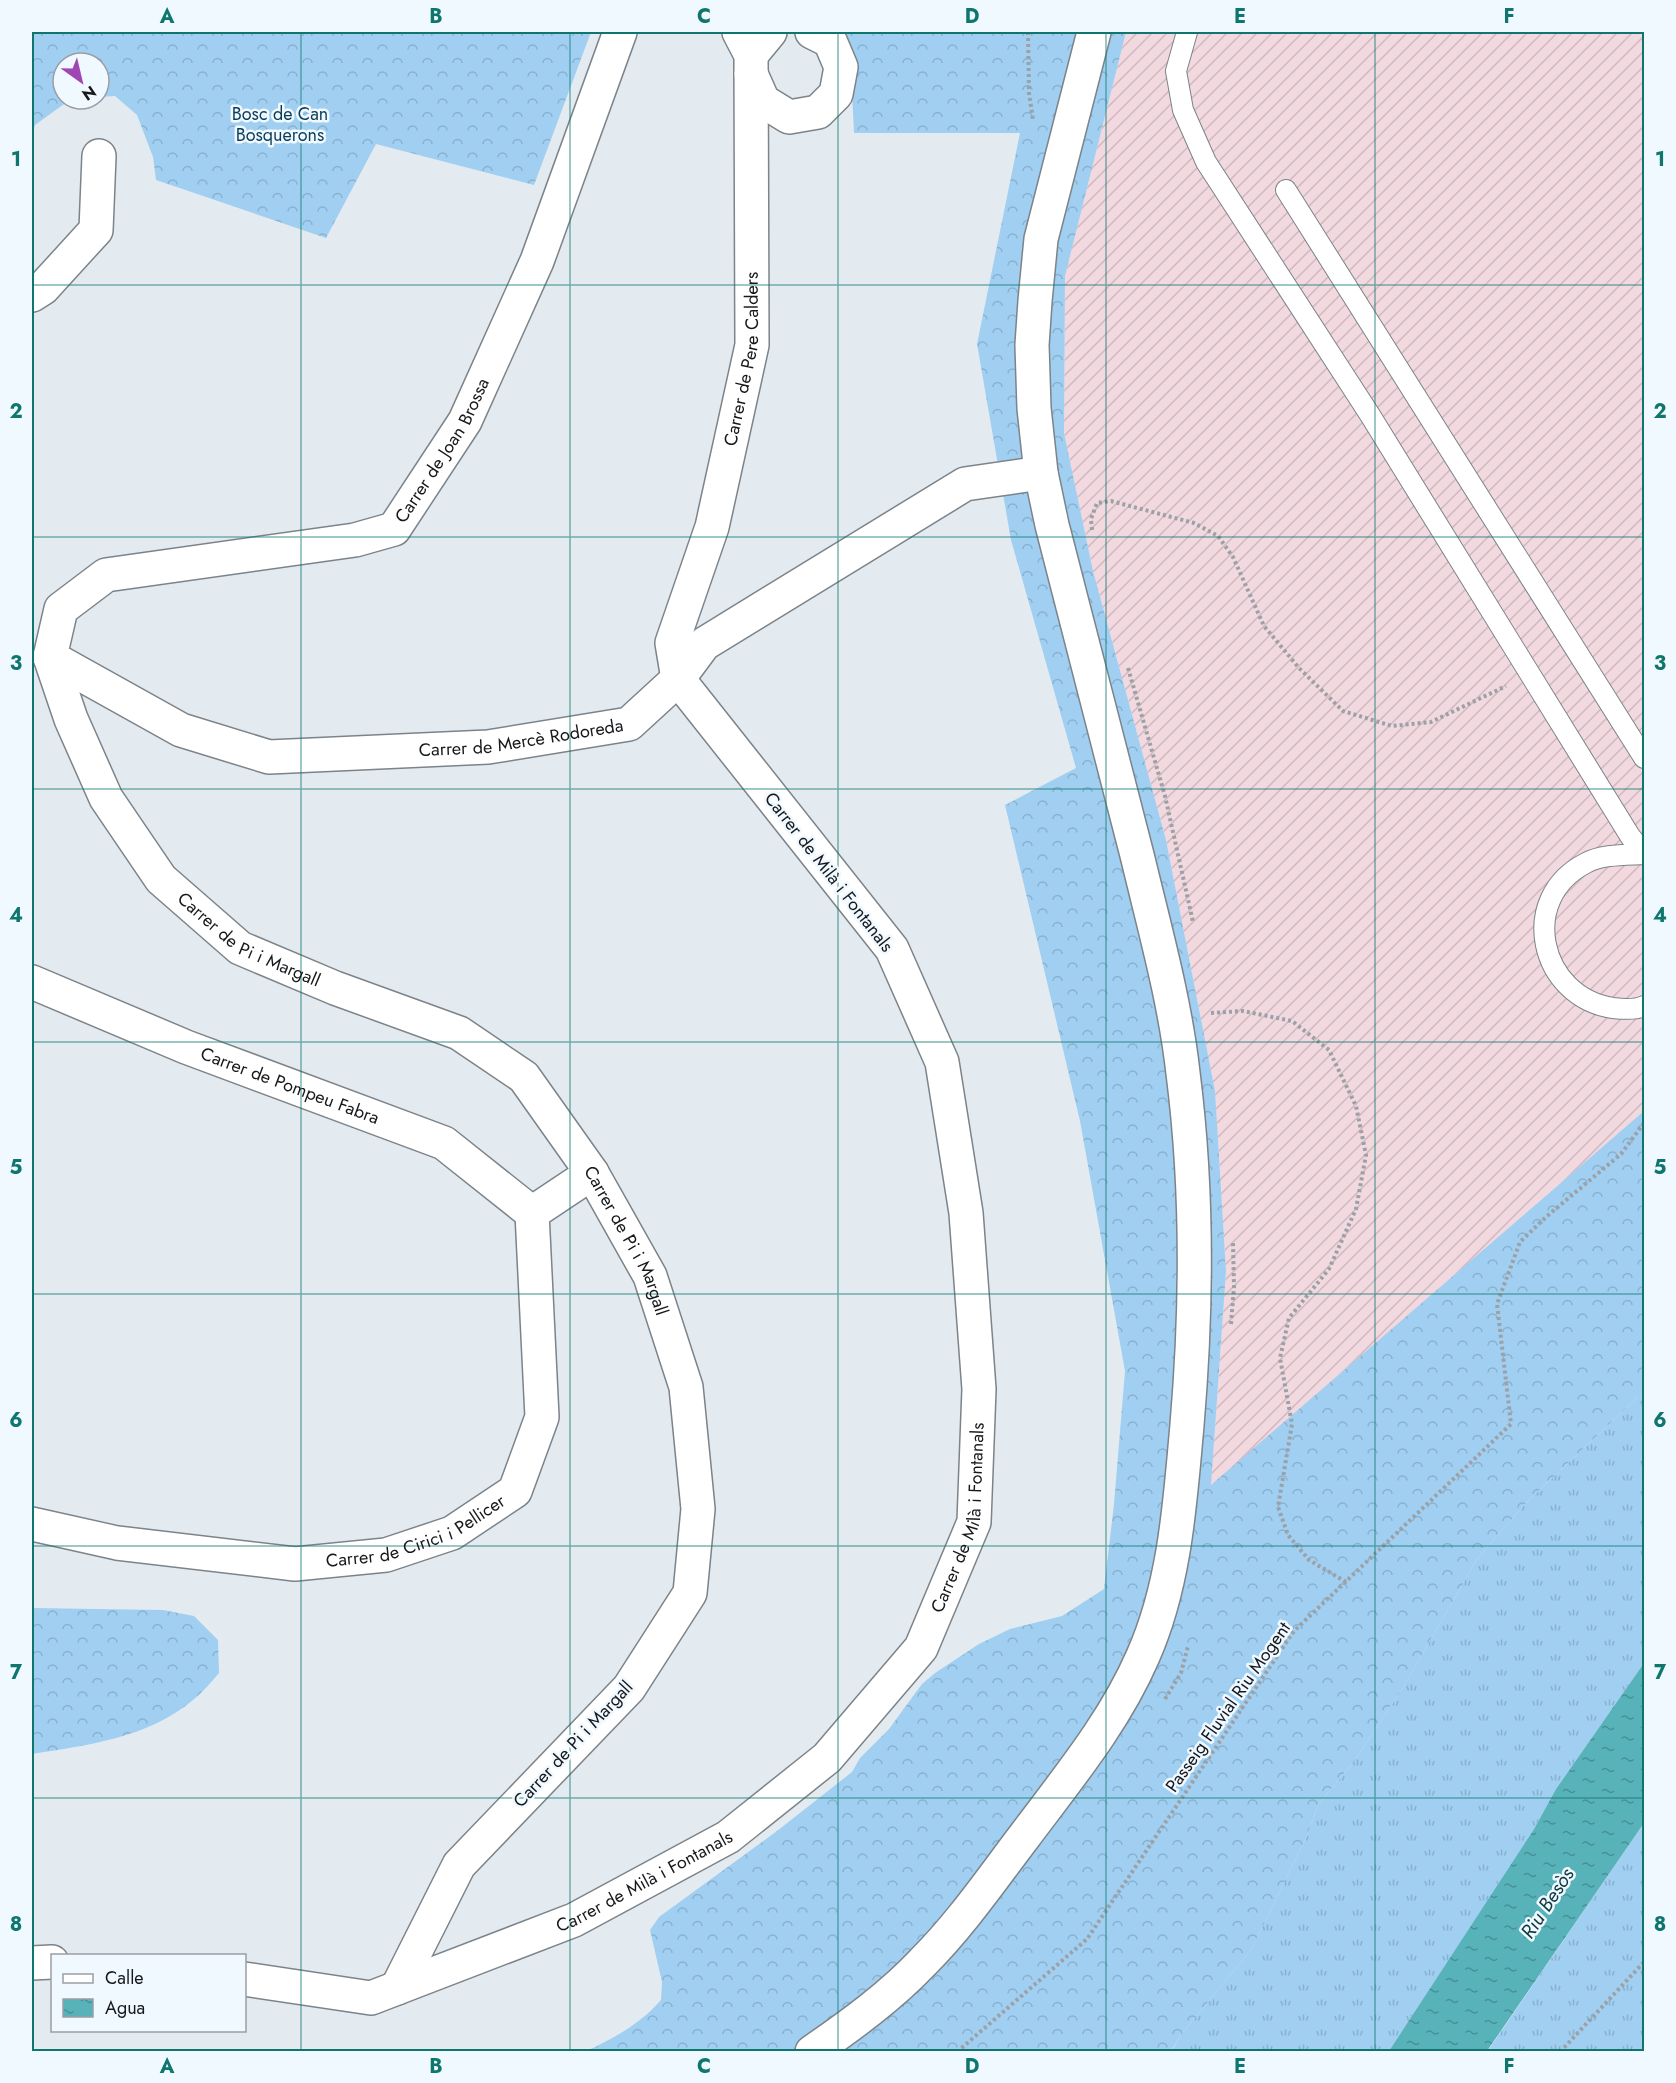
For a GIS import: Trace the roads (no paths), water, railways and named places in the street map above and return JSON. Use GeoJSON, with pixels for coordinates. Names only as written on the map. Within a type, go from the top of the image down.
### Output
{"type":"FeatureCollection","features":[{"type":"Feature","properties":{"kind":"street","name":"Carrer de Joan Brossa"},"geometry":{"type":"LineString","coordinates":[[50,657],[61,609],[106,575],[355,540],[394,529],[465,421],[537,261],[620,32]]}},
{"type":"Feature","properties":{"kind":"street"},"geometry":{"type":"LineString","coordinates":[[753,48],[763,101],[789,117],[818,112],[836,94],[841,68],[830,40],[812,32]]}},
{"type":"Feature","properties":{"kind":"street"},"geometry":{"type":"LineString","coordinates":[[812,2052],[882,1999],[921,1965],[951,1932],[1097,1739],[1143,1656],[1160,1610],[1171,1561],[1181,1489],[1188,1408],[1194,1259],[1192,1162],[1183,1068],[1149,903],[1041,473],[1034,408],[1032,345],[1041,239],[1094,32]]}},
{"type":"Feature","properties":{"kind":"street","name":"Carrer de Pere Calders"},"geometry":{"type":"LineString","coordinates":[[678,679],[672,643],[712,527],[752,345],[753,48]]}},
{"type":"Feature","properties":{"kind":"street"},"geometry":{"type":"LineString","coordinates":[[32,296],[43,288],[96,231],[99,156]]}},
{"type":"Feature","properties":{"kind":"street","name":"Carrer de Mercè Rodoreda"},"geometry":{"type":"LineString","coordinates":[[50,657],[181,730],[269,757],[488,747],[629,724],[678,679],[704,644],[965,484],[1041,473]]}},
{"type":"Feature","properties":{"kind":"street","name":"Carrer de Pi i Margall"},"geometry":{"type":"LineString","coordinates":[[50,657],[71,719],[106,798],[161,879],[240,948],[335,988],[459,1033],[524,1077],[592,1173],[650,1276],[686,1387],[698,1509],[690,1593],[629,1688],[459,1864],[397,1988]]}},
{"type":"Feature","properties":{"kind":"street","name":"Carrer de Milà i Fontanals"},"geometry":{"type":"LineString","coordinates":[[246,1979],[371,1998],[574,1920],[728,1837],[827,1758],[921,1648],[974,1522],[979,1389],[966,1213],[942,1062],[892,949],[678,679]]}},
{"type":"Feature","properties":{"kind":"street","name":"Carrer de Pompeu Fabra"},"geometry":{"type":"LineString","coordinates":[[32,982],[186,1047],[444,1143],[532,1213]]}},
{"type":"Feature","properties":{"kind":"street"},"geometry":{"type":"LineString","coordinates":[[532,1213],[592,1173]]}},
{"type":"Feature","properties":{"kind":"street","name":"Carrer de Cirici i Pellicer"},"geometry":{"type":"LineString","coordinates":[[32,1524],[117,1542],[295,1564],[386,1556],[452,1533],[515,1491],[542,1417],[532,1213]]}},
{"type":"Feature","properties":{"kind":"street"},"geometry":{"type":"LineString","coordinates":[[32,1962],[51,1962]]}},
{"type":"Feature","properties":{"kind":"lane"},"geometry":{"type":"LineString","coordinates":[[1187,32],[1176,71],[1183,110],[1206,162],[1370,415],[1630,836],[1644,854]]}},
{"type":"Feature","properties":{"kind":"lane"},"geometry":{"type":"LineString","coordinates":[[1286,190],[1644,758]]}},
{"type":"Feature","properties":{"kind":"lane"},"geometry":{"type":"LineString","coordinates":[[1644,854],[1587,861],[1568,874],[1551,898],[1543,925],[1546,954],[1561,980],[1579,996],[1598,1006],[1609,1008],[1644,1006]]}},
{"type":"Feature","properties":{"kind":"water","name":"Riu Besòs"},"geometry":{"type":"Polygon","coordinates":[[[1644,1663],[1644,1823],[1487,2051],[1389,2051],[1534,1829],[1556,1789],[1644,1663]]]}},
{"type":"Feature","properties":{"kind":"park label","name":"Bosc de Can Bosquerons"},"geometry":{"type":"Point","coordinates":[280,124]}}]}
